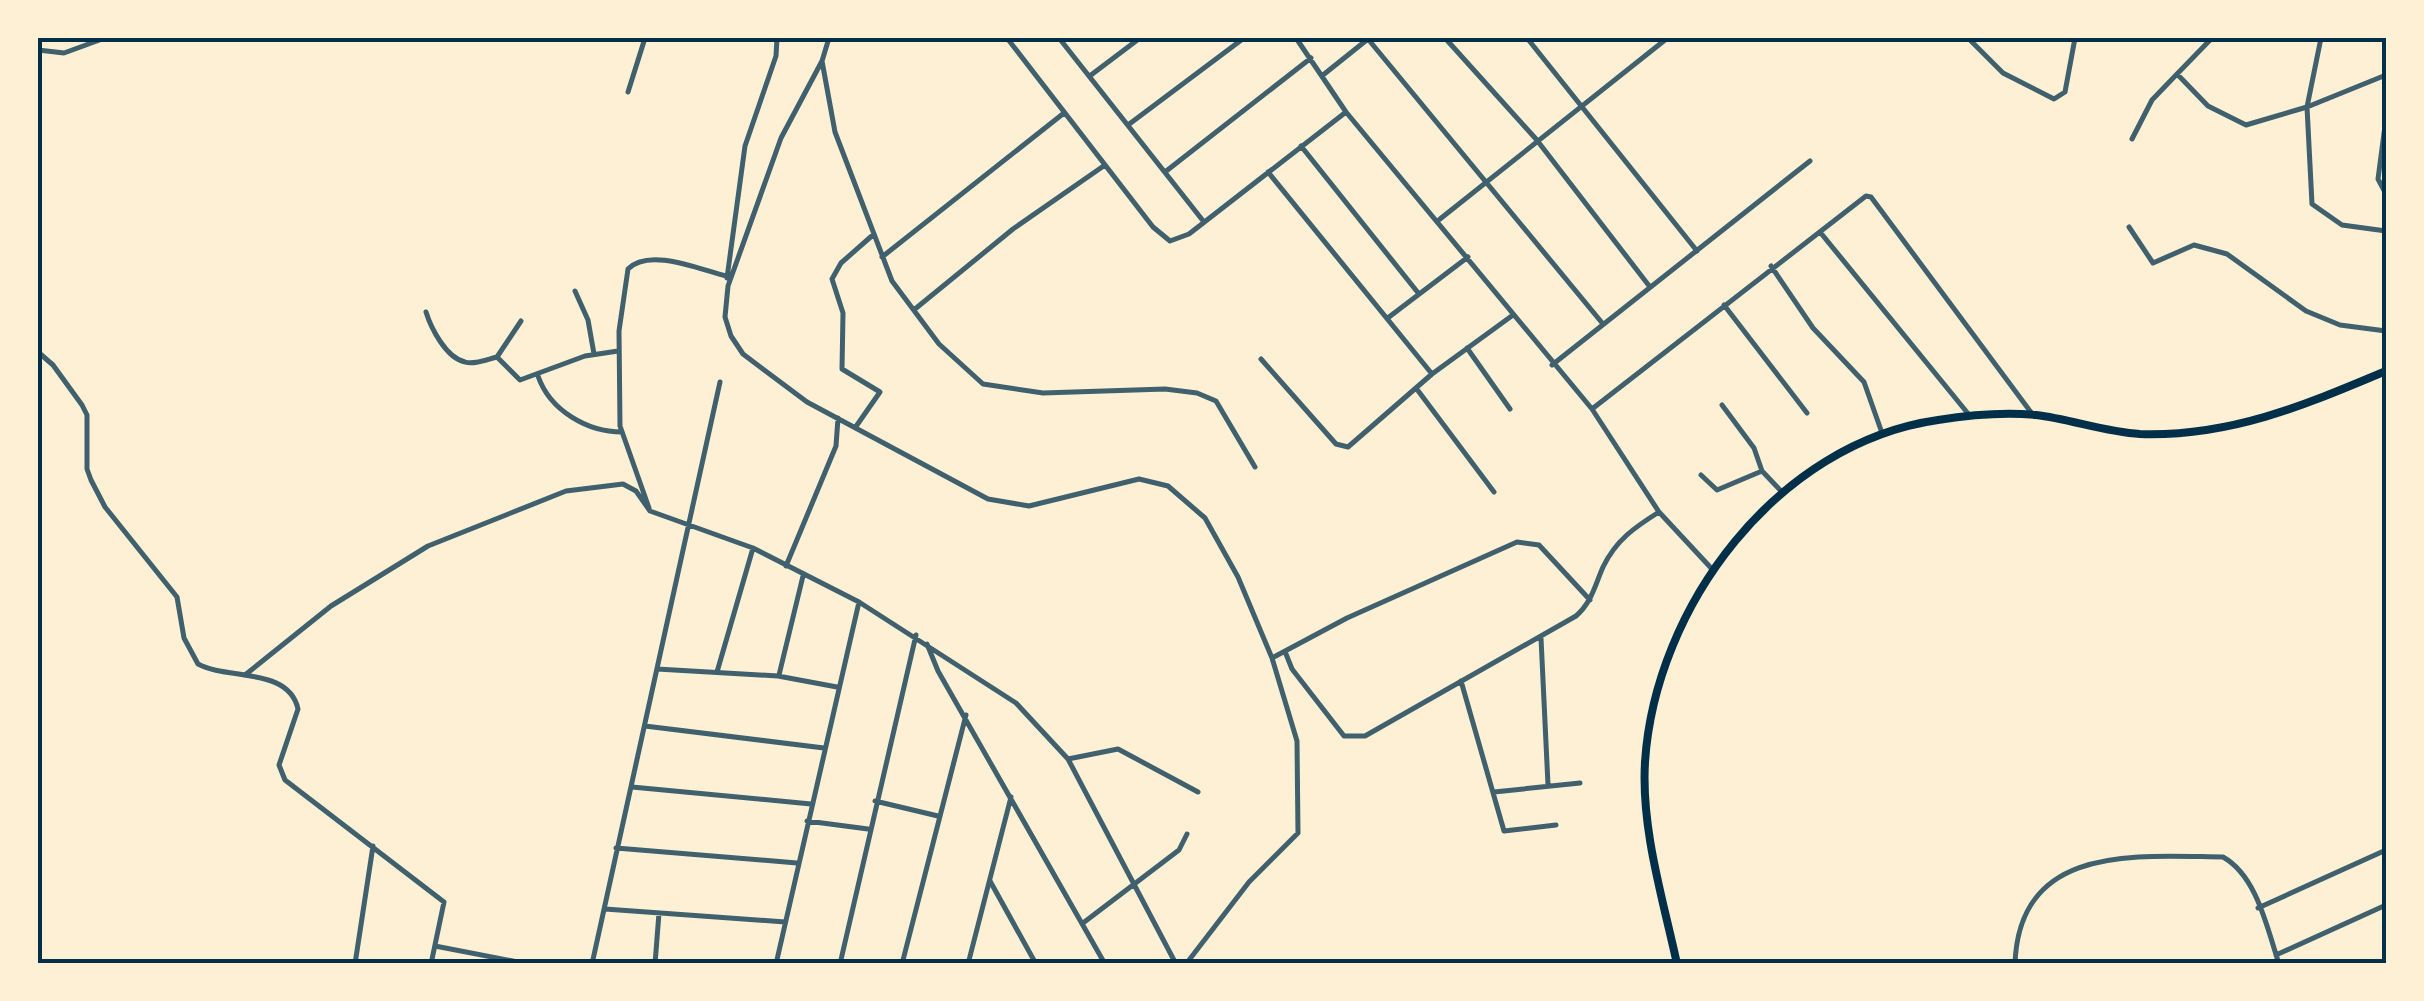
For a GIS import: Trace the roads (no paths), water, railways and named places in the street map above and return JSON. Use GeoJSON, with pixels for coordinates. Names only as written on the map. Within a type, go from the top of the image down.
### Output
{"type":"FeatureCollection","features":[{"type":"Feature","properties":{"kind":"main road"},"geometry":{"type":"LineString","coordinates":[[1678,964],[1647,809],[1645,765],[1660,678],[1691,600],[1712,569],[1784,494],[1817,470],[1883,436],[1932,420],[2033,415],[2136,434],[2197,433],[2268,418],[2386,371]]}},
{"type":"Feature","properties":{"kind":"street"},"geometry":{"type":"LineString","coordinates":[[38,50],[64,53],[106,38]]}},
{"type":"Feature","properties":{"kind":"street"},"geometry":{"type":"LineString","coordinates":[[628,92],[645,38]]}},
{"type":"Feature","properties":{"kind":"street"},"geometry":{"type":"LineString","coordinates":[[728,286],[726,276],[745,146],[776,56],[778,38]]}},
{"type":"Feature","properties":{"kind":"street"},"geometry":{"type":"LineString","coordinates":[[829,38],[822,61],[782,138],[728,286],[725,317],[744,354],[807,402],[857,425],[947,478],[1008,505],[1040,504],[1139,479],[1168,486],[1205,518],[1225,561],[1238,577],[1272,658],[1297,742],[1298,832],[1250,882],[1186,964]]}},
{"type":"Feature","properties":{"kind":"street"},"geometry":{"type":"LineString","coordinates":[[1007,38],[1164,240],[1178,240],[1204,222],[1346,112]]}},
{"type":"Feature","properties":{"kind":"street"},"geometry":{"type":"LineString","coordinates":[[1059,38],[1204,222]]}},
{"type":"Feature","properties":{"kind":"street"},"geometry":{"type":"LineString","coordinates":[[1090,76],[1140,38]]}},
{"type":"Feature","properties":{"kind":"street"},"geometry":{"type":"LineString","coordinates":[[1128,125],[1244,38]]}},
{"type":"Feature","properties":{"kind":"street"},"geometry":{"type":"LineString","coordinates":[[1296,38],[1346,112],[1592,409],[1660,512],[1712,569]]}},
{"type":"Feature","properties":{"kind":"street"},"geometry":{"type":"LineString","coordinates":[[1322,75],[1369,38],[1604,324]]}},
{"type":"Feature","properties":{"kind":"street"},"geometry":{"type":"LineString","coordinates":[[1445,38],[1536,139],[1650,287]]}},
{"type":"Feature","properties":{"kind":"street"},"geometry":{"type":"LineString","coordinates":[[1528,38],[1696,251]]}},
{"type":"Feature","properties":{"kind":"street"},"geometry":{"type":"LineString","coordinates":[[1968,38],[2003,73],[2054,99],[2064,92],[2075,38]]}},
{"type":"Feature","properties":{"kind":"street"},"geometry":{"type":"LineString","coordinates":[[2132,138],[2152,100],[2212,38]]}},
{"type":"Feature","properties":{"kind":"street"},"geometry":{"type":"LineString","coordinates":[[2321,38],[2307,108],[2312,204],[2342,225],[2386,231]]}},
{"type":"Feature","properties":{"kind":"street"},"geometry":{"type":"LineString","coordinates":[[1439,220],[1665,40]]}},
{"type":"Feature","properties":{"kind":"street"},"geometry":{"type":"LineString","coordinates":[[1165,172],[1311,58]]}},
{"type":"Feature","properties":{"kind":"street"},"geometry":{"type":"LineString","coordinates":[[822,61],[835,132],[882,257],[903,300],[915,309],[939,344],[983,384],[1080,395],[1165,389],[1197,393],[1216,401],[1256,467]]}},
{"type":"Feature","properties":{"kind":"street"},"geometry":{"type":"LineString","coordinates":[[2177,74],[2208,106],[2246,125],[2307,108],[2386,75]]}},
{"type":"Feature","properties":{"kind":"street"},"geometry":{"type":"LineString","coordinates":[[882,257],[1064,112]]}},
{"type":"Feature","properties":{"kind":"street"},"geometry":{"type":"LineString","coordinates":[[2386,118],[2378,178],[2386,194]]}},
{"type":"Feature","properties":{"kind":"street"},"geometry":{"type":"LineString","coordinates":[[1302,146],[1420,294]]}},
{"type":"Feature","properties":{"kind":"street"},"geometry":{"type":"LineString","coordinates":[[1552,365],[1810,161]]}},
{"type":"Feature","properties":{"kind":"street"},"geometry":{"type":"LineString","coordinates":[[915,309],[1014,229],[1106,165]]}},
{"type":"Feature","properties":{"kind":"street"},"geometry":{"type":"LineString","coordinates":[[1268,172],[1432,374]]}},
{"type":"Feature","properties":{"kind":"street"},"geometry":{"type":"LineString","coordinates":[[1592,409],[1771,266],[1858,200],[1871,197],[2033,415]]}},
{"type":"Feature","properties":{"kind":"street"},"geometry":{"type":"LineString","coordinates":[[2129,227],[2153,263],[2194,245],[2227,254],[2306,311],[2340,326],[2386,331]]}},
{"type":"Feature","properties":{"kind":"street"},"geometry":{"type":"LineString","coordinates":[[1820,232],[1970,416]]}},
{"type":"Feature","properties":{"kind":"street"},"geometry":{"type":"LineString","coordinates":[[857,425],[880,392],[842,369],[843,318],[833,276],[874,234]]}},
{"type":"Feature","properties":{"kind":"street"},"geometry":{"type":"LineString","coordinates":[[1389,317],[1468,257]]}},
{"type":"Feature","properties":{"kind":"street"},"geometry":{"type":"LineString","coordinates":[[650,511],[622,432],[618,351],[625,280],[634,263],[668,261],[726,276]]}},
{"type":"Feature","properties":{"kind":"street"},"geometry":{"type":"LineString","coordinates":[[1771,266],[1813,328],[1864,382],[1883,436]]}},
{"type":"Feature","properties":{"kind":"street"},"geometry":{"type":"LineString","coordinates":[[575,292],[588,320],[594,354]]}},
{"type":"Feature","properties":{"kind":"street"},"geometry":{"type":"LineString","coordinates":[[1723,304],[1806,414]]}},
{"type":"Feature","properties":{"kind":"street"},"geometry":{"type":"LineString","coordinates":[[426,312],[436,336],[459,359],[470,362],[497,357],[521,321]]}},
{"type":"Feature","properties":{"kind":"street"},"geometry":{"type":"LineString","coordinates":[[1261,359],[1342,447],[1348,447],[1432,374],[1513,315]]}},
{"type":"Feature","properties":{"kind":"street"},"geometry":{"type":"LineString","coordinates":[[1468,348],[1510,410]]}},
{"type":"Feature","properties":{"kind":"street"},"geometry":{"type":"LineString","coordinates":[[497,357],[515,379],[538,376],[594,354],[618,351]]}},
{"type":"Feature","properties":{"kind":"street"},"geometry":{"type":"LineString","coordinates":[[38,352],[54,365],[82,404],[87,415],[87,469],[91,480],[105,506],[176,597],[187,648],[207,669],[266,678],[296,699],[298,709],[280,765],[285,780],[444,902],[431,964]]}},
{"type":"Feature","properties":{"kind":"street"},"geometry":{"type":"LineString","coordinates":[[538,376],[546,392],[583,427],[598,432],[622,432]]}},
{"type":"Feature","properties":{"kind":"street"},"geometry":{"type":"LineString","coordinates":[[592,964],[720,382]]}},
{"type":"Feature","properties":{"kind":"street"},"geometry":{"type":"LineString","coordinates":[[1416,388],[1494,492]]}},
{"type":"Feature","properties":{"kind":"street"},"geometry":{"type":"LineString","coordinates":[[1722,405],[1754,448],[1762,470],[1784,494]]}},
{"type":"Feature","properties":{"kind":"street"},"geometry":{"type":"LineString","coordinates":[[786,566],[836,446],[838,418]]}},
{"type":"Feature","properties":{"kind":"street"},"geometry":{"type":"LineString","coordinates":[[1700,475],[1717,490],[1762,470]]}},
{"type":"Feature","properties":{"kind":"street"},"geometry":{"type":"LineString","coordinates":[[244,675],[331,606],[428,546],[566,491],[623,484],[636,490],[650,511],[752,548],[859,602],[916,634],[1016,703],[1068,759],[1176,964]]}},
{"type":"Feature","properties":{"kind":"street"},"geometry":{"type":"LineString","coordinates":[[1286,654],[1290,666],[1351,740],[1365,736],[1576,616],[1590,600],[1621,540],[1660,512]]}},
{"type":"Feature","properties":{"kind":"street"},"geometry":{"type":"LineString","coordinates":[[1272,658],[1286,654],[1347,618],[1518,542],[1539,545],[1590,600]]}},
{"type":"Feature","properties":{"kind":"street"},"geometry":{"type":"LineString","coordinates":[[717,672],[752,548]]}},
{"type":"Feature","properties":{"kind":"street"},"geometry":{"type":"LineString","coordinates":[[778,676],[804,576]]}},
{"type":"Feature","properties":{"kind":"street"},"geometry":{"type":"LineString","coordinates":[[776,964],[859,602]]}},
{"type":"Feature","properties":{"kind":"street"},"geometry":{"type":"LineString","coordinates":[[840,964],[868,829],[916,634]]}},
{"type":"Feature","properties":{"kind":"street"},"geometry":{"type":"LineString","coordinates":[[1541,637],[1548,785]]}},
{"type":"Feature","properties":{"kind":"street"},"geometry":{"type":"LineString","coordinates":[[926,642],[938,672],[966,714],[1105,964]]}},
{"type":"Feature","properties":{"kind":"street"},"geometry":{"type":"LineString","coordinates":[[657,669],[778,676],[837,687]]}},
{"type":"Feature","properties":{"kind":"street"},"geometry":{"type":"LineString","coordinates":[[1460,681],[1506,832],[1556,825]]}},
{"type":"Feature","properties":{"kind":"street"},"geometry":{"type":"LineString","coordinates":[[902,964],[966,714]]}},
{"type":"Feature","properties":{"kind":"street"},"geometry":{"type":"LineString","coordinates":[[645,726],[824,748]]}},
{"type":"Feature","properties":{"kind":"street"},"geometry":{"type":"LineString","coordinates":[[1068,759],[1118,749],[1198,792]]}},
{"type":"Feature","properties":{"kind":"street"},"geometry":{"type":"LineString","coordinates":[[1494,792],[1580,784]]}},
{"type":"Feature","properties":{"kind":"street"},"geometry":{"type":"LineString","coordinates":[[632,787],[811,804]]}},
{"type":"Feature","properties":{"kind":"street"},"geometry":{"type":"LineString","coordinates":[[968,964],[1011,796]]}},
{"type":"Feature","properties":{"kind":"street"},"geometry":{"type":"LineString","coordinates":[[875,801],[938,816]]}},
{"type":"Feature","properties":{"kind":"street"},"geometry":{"type":"LineString","coordinates":[[807,821],[868,829]]}},
{"type":"Feature","properties":{"kind":"street"},"geometry":{"type":"LineString","coordinates":[[1082,923],[1134,880],[1180,850],[1187,834]]}},
{"type":"Feature","properties":{"kind":"street"},"geometry":{"type":"LineString","coordinates":[[355,964],[373,846]]}},
{"type":"Feature","properties":{"kind":"street"},"geometry":{"type":"LineString","coordinates":[[615,848],[798,863]]}},
{"type":"Feature","properties":{"kind":"street"},"geometry":{"type":"LineString","coordinates":[[2258,908],[2386,850]]}},
{"type":"Feature","properties":{"kind":"street"},"geometry":{"type":"LineString","coordinates":[[2015,964],[2029,910],[2052,882],[2072,867],[2116,856],[2223,858],[2244,874],[2279,964]]}},
{"type":"Feature","properties":{"kind":"street"},"geometry":{"type":"LineString","coordinates":[[988,878],[1036,964]]}},
{"type":"Feature","properties":{"kind":"street"},"geometry":{"type":"LineString","coordinates":[[2276,955],[2386,905]]}},
{"type":"Feature","properties":{"kind":"street"},"geometry":{"type":"LineString","coordinates":[[605,909],[784,922]]}},
{"type":"Feature","properties":{"kind":"street"},"geometry":{"type":"LineString","coordinates":[[655,964],[660,913]]}},
{"type":"Feature","properties":{"kind":"street"},"geometry":{"type":"LineString","coordinates":[[435,946],[528,964]]}}]}
